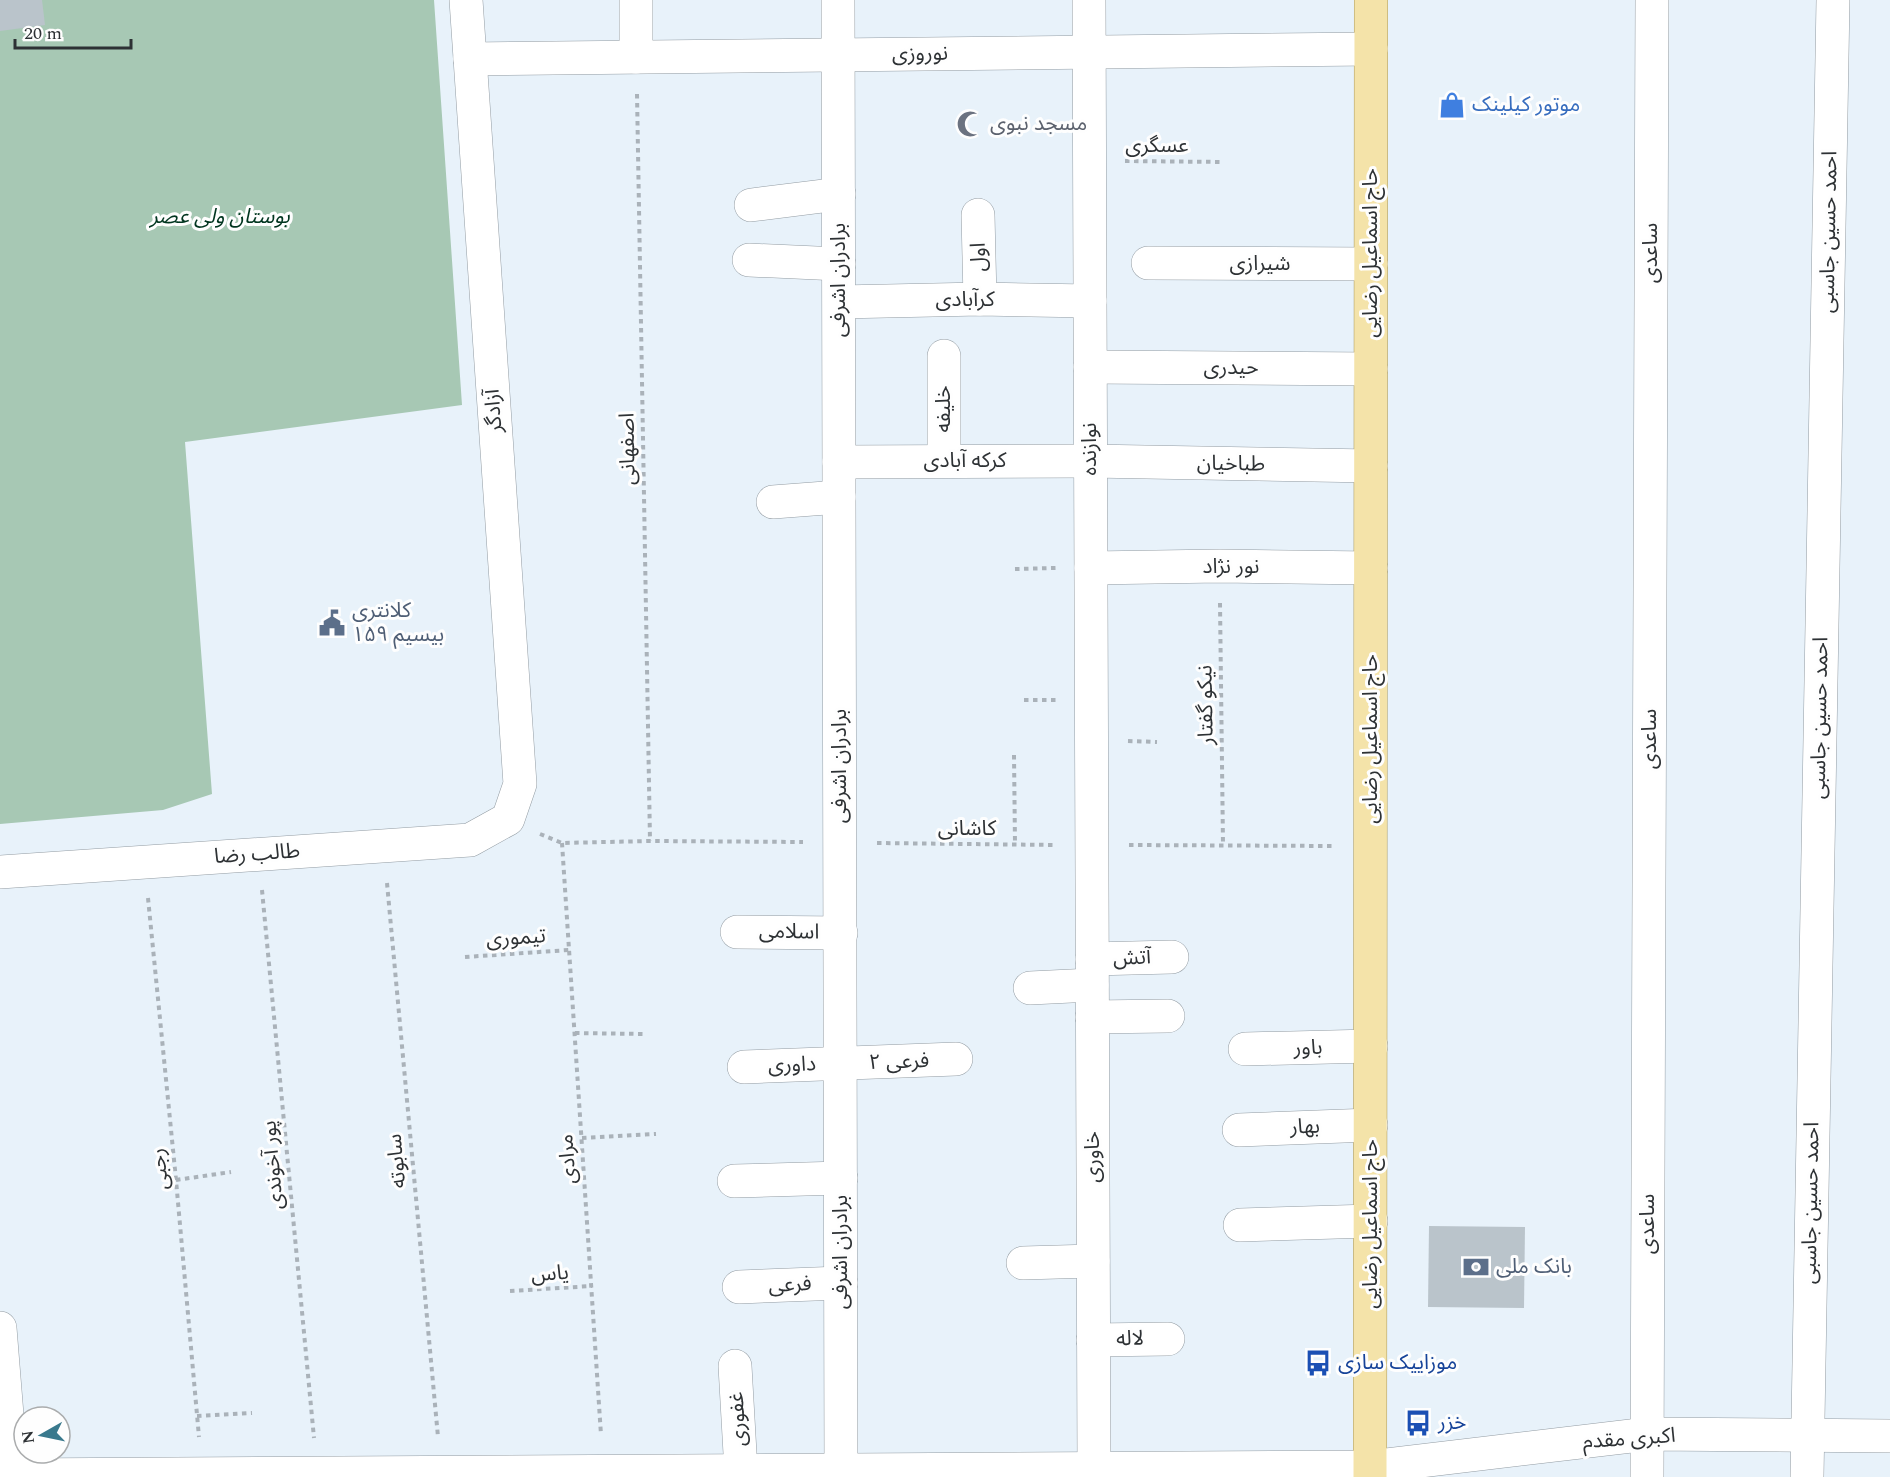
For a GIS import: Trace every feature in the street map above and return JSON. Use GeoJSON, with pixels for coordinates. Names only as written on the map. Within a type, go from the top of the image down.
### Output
{"type":"FeatureCollection","features":[{"type":"Feature","properties":{"kind":"main road","name":"حاج اسماعیل رضایی"},"geometry":{"type":"LineString","coordinates":[[1370,1472],[1371,0]]}},
{"type":"Feature","properties":{"kind":"street","name":"آزادگر"},"geometry":{"type":"LineString","coordinates":[[466,0],[520,784],[508,819]]}},
{"type":"Feature","properties":{"kind":"street"},"geometry":{"type":"LineString","coordinates":[[636,0],[636,57]]}},
{"type":"Feature","properties":{"kind":"street","name":"برادران اشرفی"},"geometry":{"type":"LineString","coordinates":[[838,0],[841,1474]]}},
{"type":"Feature","properties":{"kind":"street","name":"نوازنده"},"geometry":{"type":"LineString","coordinates":[[1089,0],[1092,845]]}},
{"type":"Feature","properties":{"kind":"street","name":"ساعدی"},"geometry":{"type":"LineString","coordinates":[[1647,1477],[1652,0]]}},
{"type":"Feature","properties":{"kind":"street","name":"احمد حسین جاسبی"},"geometry":{"type":"LineString","coordinates":[[1807,1477],[1833,0]]}},
{"type":"Feature","properties":{"kind":"street","name":"نوروزی"},"geometry":{"type":"LineString","coordinates":[[470,59],[1371,49]]}},
{"type":"Feature","properties":{"kind":"street"},"geometry":{"type":"LineString","coordinates":[[751,205],[839,194]]}},
{"type":"Feature","properties":{"kind":"street","name":"اول"},"geometry":{"type":"LineString","coordinates":[[978,215],[980,299]]}},
{"type":"Feature","properties":{"kind":"street"},"geometry":{"type":"LineString","coordinates":[[749,260],[839,264]]}},
{"type":"Feature","properties":{"kind":"street","name":"شیرازی"},"geometry":{"type":"LineString","coordinates":[[1148,263],[1371,264]]}},
{"type":"Feature","properties":{"kind":"street","name":"کرآبادی"},"geometry":{"type":"LineString","coordinates":[[840,302],[980,299],[1090,302]]}},
{"type":"Feature","properties":{"kind":"street","name":"خلیفه"},"geometry":{"type":"LineString","coordinates":[[944,356],[944,461]]}},
{"type":"Feature","properties":{"kind":"street","name":"حیدری"},"geometry":{"type":"LineString","coordinates":[[1090,367],[1371,369]]}},
{"type":"Feature","properties":{"kind":"street","name":"کرکه آبادی"},"geometry":{"type":"LineString","coordinates":[[839,462],[1090,461]]}},
{"type":"Feature","properties":{"kind":"street","name":"طباخیان"},"geometry":{"type":"LineString","coordinates":[[1090,461],[1371,466]]}},
{"type":"Feature","properties":{"kind":"street"},"geometry":{"type":"LineString","coordinates":[[773,502],[839,497]]}},
{"type":"Feature","properties":{"kind":"street","name":"نور نژاد"},"geometry":{"type":"LineString","coordinates":[[1091,568],[1220,566],[1371,568]]}},
{"type":"Feature","properties":{"kind":"street","name":"طالب رضا"},"geometry":{"type":"LineString","coordinates":[[0,872],[470,840],[508,819]]}},
{"type":"Feature","properties":{"kind":"street","name":"خاوری"},"geometry":{"type":"LineString","coordinates":[[1092,845],[1094,1469]]}},
{"type":"Feature","properties":{"kind":"street","name":"اسلامی"},"geometry":{"type":"LineString","coordinates":[[737,932],[841,933]]}},
{"type":"Feature","properties":{"kind":"street","name":"آتش"},"geometry":{"type":"LineString","coordinates":[[1092,972],[1172,957]]}},
{"type":"Feature","properties":{"kind":"street"},"geometry":{"type":"LineString","coordinates":[[1030,988],[1092,972]]}},
{"type":"Feature","properties":{"kind":"street"},"geometry":{"type":"LineString","coordinates":[[1092,1017],[1168,1016]]}},
{"type":"Feature","properties":{"kind":"street","name":"باور"},"geometry":{"type":"LineString","coordinates":[[1245,1049],[1371,1046]]}},
{"type":"Feature","properties":{"kind":"street","name":"فرعی ۲"},"geometry":{"type":"LineString","coordinates":[[841,1064],[956,1059]]}},
{"type":"Feature","properties":{"kind":"street","name":"داوری"},"geometry":{"type":"LineString","coordinates":[[744,1067],[841,1064]]}},
{"type":"Feature","properties":{"kind":"street","name":"بهار"},"geometry":{"type":"LineString","coordinates":[[1239,1130],[1371,1125]]}},
{"type":"Feature","properties":{"kind":"street"},"geometry":{"type":"LineString","coordinates":[[734,1181],[841,1178]]}},
{"type":"Feature","properties":{"kind":"street"},"geometry":{"type":"LineString","coordinates":[[1240,1226],[1371,1221]]}},
{"type":"Feature","properties":{"kind":"street"},"geometry":{"type":"LineString","coordinates":[[1023,1263],[1093,1261]]}},
{"type":"Feature","properties":{"kind":"street","name":"فرعی"},"geometry":{"type":"LineString","coordinates":[[739,1287],[841,1283]]}},
{"type":"Feature","properties":{"kind":"street"},"geometry":{"type":"LineString","coordinates":[[0,1328],[12,1476]]}},
{"type":"Feature","properties":{"kind":"street","name":"لاله"},"geometry":{"type":"LineString","coordinates":[[1093,1340],[1168,1339]]}},
{"type":"Feature","properties":{"kind":"street","name":"غفوری"},"geometry":{"type":"LineString","coordinates":[[735,1366],[741,1471]]}},
{"type":"Feature","properties":{"kind":"street","name":"اکبری مقدم"},"geometry":{"type":"LineString","coordinates":[[12,1476],[741,1471],[841,1474],[1094,1469],[1370,1472],[1647,1434],[1890,1436]]}},
{"type":"Feature","properties":{"kind":"path","name":"اصفهانی"},"geometry":{"type":"LineString","coordinates":[[636,57],[650,841]]}},
{"type":"Feature","properties":{"kind":"path","name":"عسگری"},"geometry":{"type":"LineString","coordinates":[[1090,161],[1223,162]]}},
{"type":"Feature","properties":{"kind":"path","name":"نیکو گفتار"},"geometry":{"type":"LineString","coordinates":[[1220,566],[1223,844]]}},
{"type":"Feature","properties":{"kind":"path"},"geometry":{"type":"LineString","coordinates":[[1014,755],[1015,844]]}},
{"type":"Feature","properties":{"kind":"path","name":"کاشانی"},"geometry":{"type":"LineString","coordinates":[[562,843],[650,841],[1371,847]]}},
{"type":"Feature","properties":{"kind":"path","name":"مرادی"},"geometry":{"type":"LineString","coordinates":[[562,843],[604,1472]]}},
{"type":"Feature","properties":{"kind":"path","name":"سابوته"},"geometry":{"type":"LineString","coordinates":[[384,846],[441,1473]]}},
{"type":"Feature","properties":{"kind":"path","name":"پور آخوندی"},"geometry":{"type":"LineString","coordinates":[[258,854],[317,1473]]}},
{"type":"Feature","properties":{"kind":"path","name":"رجبی"},"geometry":{"type":"LineString","coordinates":[[144,861],[203,1474]]}},
{"type":"Feature","properties":{"kind":"path","name":"تیموری"},"geometry":{"type":"LineString","coordinates":[[465,957],[569,950]]}},
{"type":"Feature","properties":{"kind":"path"},"geometry":{"type":"LineString","coordinates":[[575,1033],[643,1034]]}},
{"type":"Feature","properties":{"kind":"path"},"geometry":{"type":"LineString","coordinates":[[582,1138],[656,1134]]}},
{"type":"Feature","properties":{"kind":"path"},"geometry":{"type":"LineString","coordinates":[[176,1180],[231,1172]]}},
{"type":"Feature","properties":{"kind":"path","name":"یاس"},"geometry":{"type":"LineString","coordinates":[[510,1291],[592,1286]]}},
{"type":"Feature","properties":{"kind":"path"},"geometry":{"type":"LineString","coordinates":[[197,1416],[252,1413]]}},
{"type":"Feature","properties":{"kind":"green space","name":"بوستان ولی عصر"},"geometry":{"type":"Polygon","coordinates":[[[0,0],[434,0],[462,405],[185,442],[212,794],[163,810],[0,824],[0,0]]]}},
{"type":"Feature","properties":{"kind":"building"},"geometry":{"type":"Polygon","coordinates":[[[0,0],[42,0],[45,25],[0,31],[0,0]]]}},
{"type":"Feature","properties":{"kind":"building","name":"بانک ملی"},"geometry":{"type":"Polygon","coordinates":[[[1429,1226],[1525,1227],[1524,1308],[1428,1307],[1429,1226]]]}},
{"type":"Feature","properties":{"kind":"place","name":"موتور کیلینک"},"geometry":{"type":"Point","coordinates":[1452,105]}},
{"type":"Feature","properties":{"kind":"place","name":"مسجد نبوی"},"geometry":{"type":"Point","coordinates":[970,124]}},
{"type":"Feature","properties":{"kind":"place","name":"کلانتری ۱۵۹ بیسیم"},"geometry":{"type":"Point","coordinates":[332,623]}},
{"type":"Feature","properties":{"kind":"place","name":"بانک ملی"},"geometry":{"type":"Point","coordinates":[1476,1267]}},
{"type":"Feature","properties":{"kind":"place","name":"موزاییک سازی"},"geometry":{"type":"Point","coordinates":[1318,1363]}},
{"type":"Feature","properties":{"kind":"place","name":"خزر"},"geometry":{"type":"Point","coordinates":[1418,1423]}}]}
